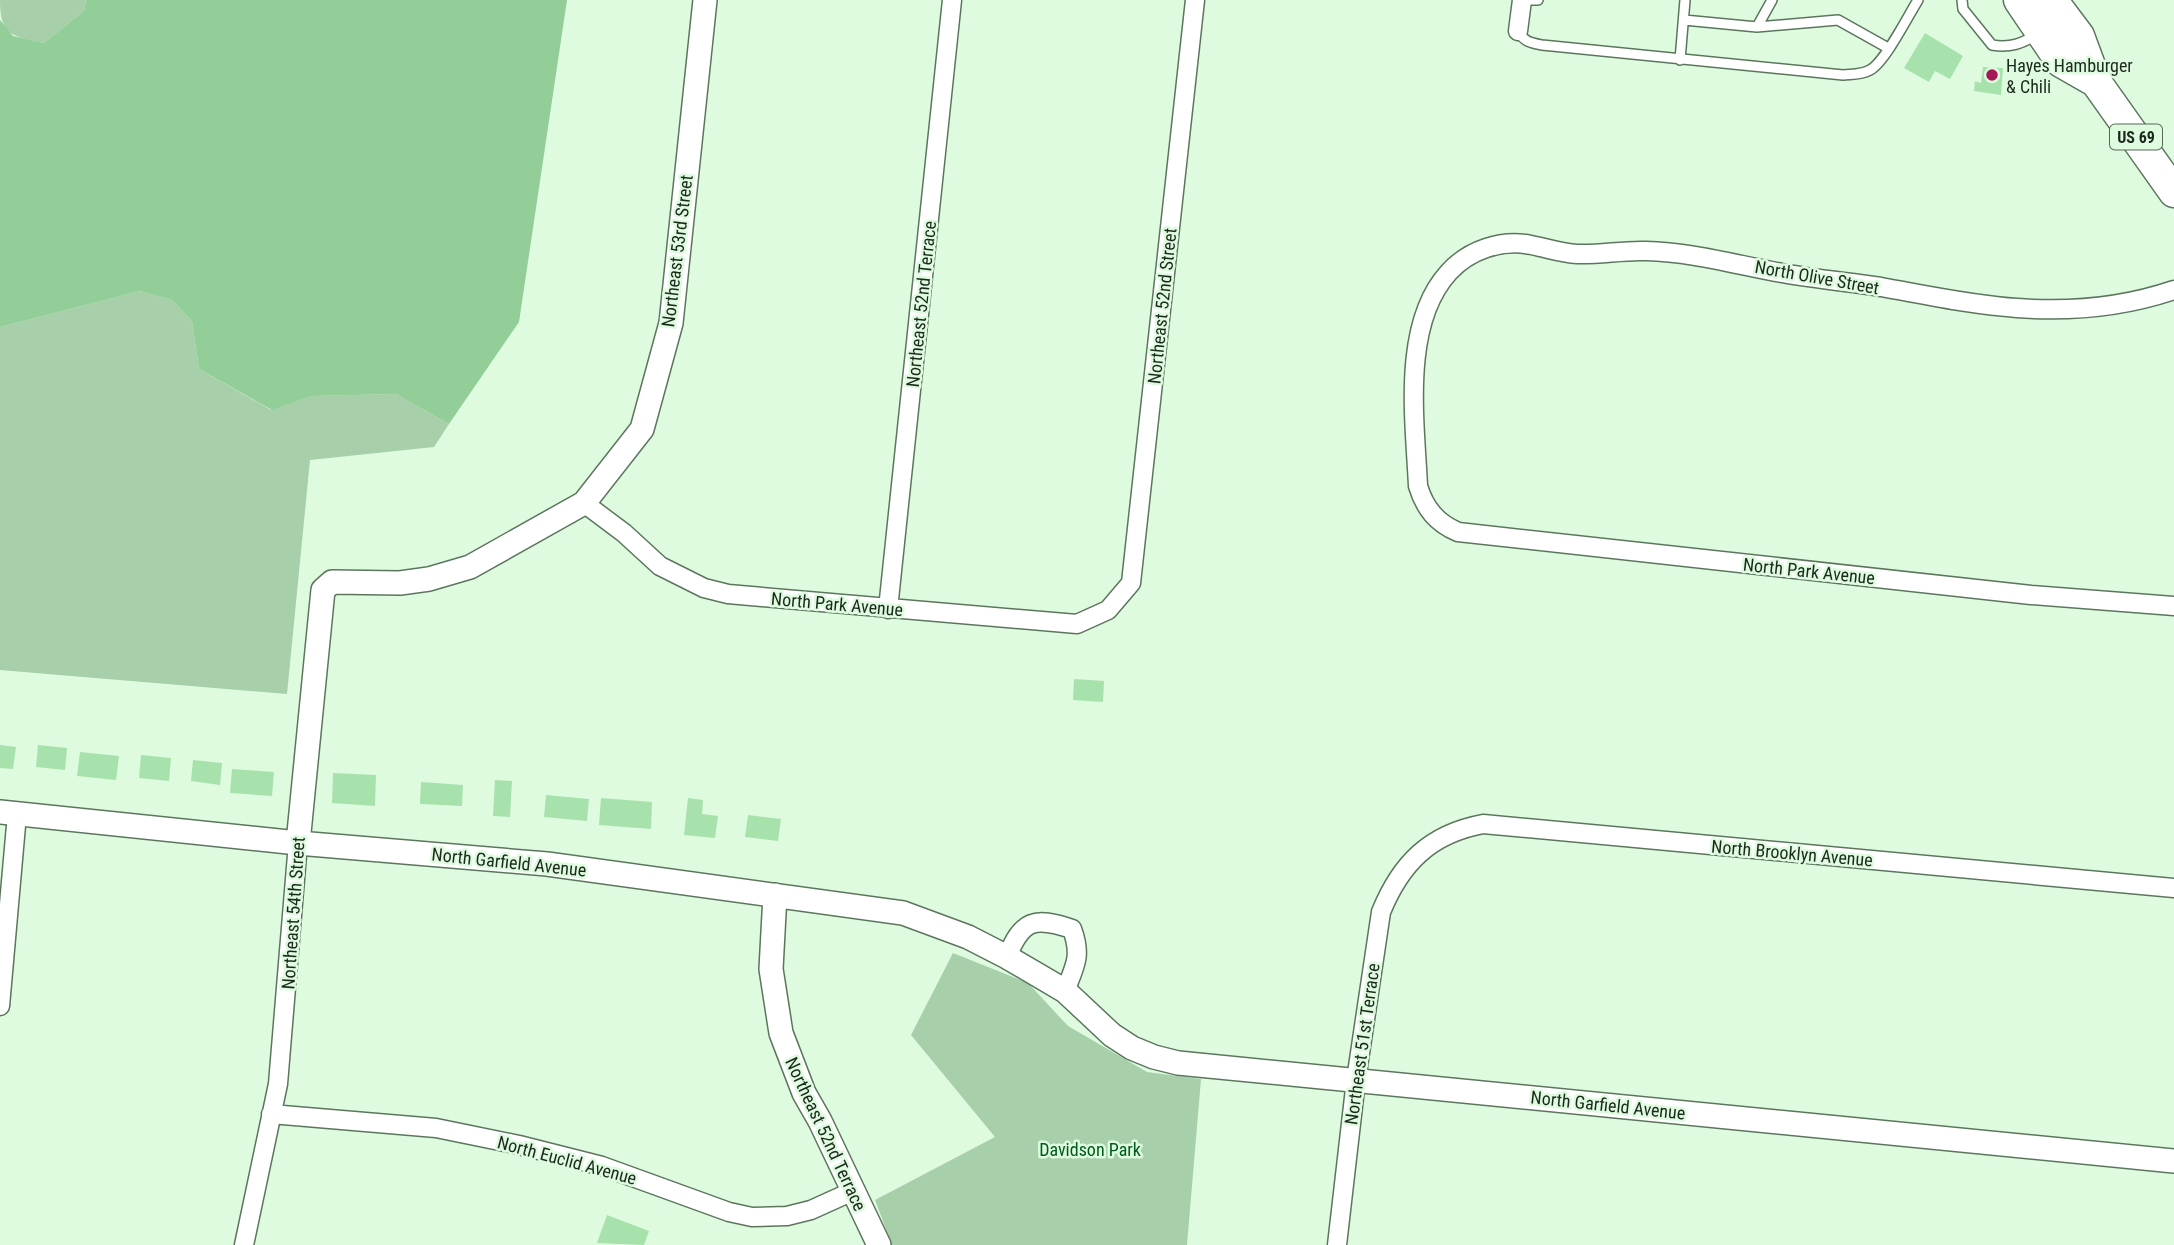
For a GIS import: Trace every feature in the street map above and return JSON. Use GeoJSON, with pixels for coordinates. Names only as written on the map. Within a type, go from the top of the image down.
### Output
{"type":"FeatureCollection","features":[{"type":"Feature","properties":{"kind":"main road","name":"US 69"},"geometry":{"type":"LineString","coordinates":[[2019,0],[2061,62],[2096,82]]}},
{"type":"Feature","properties":{"kind":"main road","name":"US 69"},"geometry":{"type":"LineString","coordinates":[[2052,0],[2079,36],[2096,82],[2174,192]]}},
{"type":"Feature","properties":{"kind":"street","name":"Northeast 53rd Street"},"geometry":{"type":"LineString","coordinates":[[332,582],[400,583],[470,567],[584,503],[642,429],[671,323],[705,0]]}},
{"type":"Feature","properties":{"kind":"street","name":"Northeast 52nd Terrace"},"geometry":{"type":"LineString","coordinates":[[888,609],[952,0]]}},
{"type":"Feature","properties":{"kind":"street","name":"Northeast 52nd Street"},"geometry":{"type":"LineString","coordinates":[[1114,605],[1132,583],[1195,0]]}},
{"type":"Feature","properties":{"kind":"street"},"geometry":{"type":"LineString","coordinates":[[1518,31],[1523,0]]}},
{"type":"Feature","properties":{"kind":"street","name":"North Olive Street"},"geometry":{"type":"LineString","coordinates":[[1446,527],[1427,510],[1418,486],[1413,369],[1417,342],[1436,290],[1462,260],[1482,249],[1507,244],[1531,245],[1555,252],[1580,254],[1647,251],[1737,262],[1782,273],[2019,308],[2114,306],[2174,290]]}},
{"type":"Feature","properties":{"kind":"street","name":"North Park Avenue"},"geometry":{"type":"LineString","coordinates":[[584,503],[624,533],[660,566],[704,588],[728,594],[1077,624],[1098,616],[1114,605]]}},
{"type":"Feature","properties":{"kind":"street","name":"North Park Avenue"},"geometry":{"type":"LineString","coordinates":[[1446,527],[1458,533],[2031,595],[2174,606]]}},
{"type":"Feature","properties":{"kind":"street","name":"Northeast 54th Street"},"geometry":{"type":"LineString","coordinates":[[244,1245],[278,1084],[284,1031],[288,945],[323,590],[332,582]]}},
{"type":"Feature","properties":{"kind":"street"},"geometry":{"type":"LineString","coordinates":[[0,1006],[8,813]]}},
{"type":"Feature","properties":{"kind":"street","name":"North Garfield Avenue"},"geometry":{"type":"LineString","coordinates":[[8,813],[298,843],[547,864],[903,913],[968,937],[1007,957],[1065,991],[1112,1035],[1132,1048],[1178,1063],[2174,1161]]}},
{"type":"Feature","properties":{"kind":"street","name":"North Brooklyn Avenue"},"geometry":{"type":"LineString","coordinates":[[1418,855],[1446,835],[1483,824],[2174,888]]}},
{"type":"Feature","properties":{"kind":"street","name":"Northeast 51st Terrace"},"geometry":{"type":"LineString","coordinates":[[1337,1245],[1356,1080],[1381,912],[1391,888],[1418,855]]}},
{"type":"Feature","properties":{"kind":"street","name":"Northeast 52nd Terrace"},"geometry":{"type":"LineString","coordinates":[[775,895],[771,969],[780,1033],[804,1093],[879,1245]]}},
{"type":"Feature","properties":{"kind":"street"},"geometry":{"type":"LineString","coordinates":[[1007,957],[1016,935],[1031,923],[1052,922],[1072,929],[1077,942],[1078,960],[1065,991]]}},
{"type":"Feature","properties":{"kind":"street","name":"North Euclid Avenue"},"geometry":{"type":"LineString","coordinates":[[271,1114],[436,1128],[507,1143],[601,1166],[729,1212],[752,1217],[787,1216],[811,1210],[853,1191]]}},
{"type":"Feature","properties":{"kind":"lane"},"geometry":{"type":"LineString","coordinates":[[1523,0],[1538,0]]}},
{"type":"Feature","properties":{"kind":"lane"},"geometry":{"type":"LineString","coordinates":[[1680,60],[1685,0]]}},
{"type":"Feature","properties":{"kind":"lane"},"geometry":{"type":"LineString","coordinates":[[1757,27],[1772,0]]}},
{"type":"Feature","properties":{"kind":"lane"},"geometry":{"type":"LineString","coordinates":[[1518,31],[1522,38],[1542,45],[1843,75],[1861,74],[1873,69],[1918,0]]}},
{"type":"Feature","properties":{"kind":"lane"},"geometry":{"type":"LineString","coordinates":[[1962,0],[1964,9],[1992,45],[2021,44],[2041,32]]}},
{"type":"Feature","properties":{"kind":"lane"},"geometry":{"type":"LineString","coordinates":[[1684,20],[1757,27],[1838,20],[1888,48]]}},
{"type":"Feature","properties":{"kind":"green space"},"geometry":{"type":"Polygon","coordinates":[[[0,0],[86,0],[84,11],[44,43],[16,36],[5,28],[0,0]]]}},
{"type":"Feature","properties":{"kind":"green space"},"geometry":{"type":"Polygon","coordinates":[[[86,0],[567,0],[519,322],[449,424],[396,394],[312,396],[272,410],[199,369],[192,321],[172,300],[140,291],[0,327],[0,20],[13,36],[44,43],[84,11],[86,0]]]}},
{"type":"Feature","properties":{"kind":"green space"},"geometry":{"type":"Polygon","coordinates":[[[140,291],[172,300],[192,321],[199,369],[271,410],[312,396],[396,394],[449,424],[434,447],[310,460],[287,694],[0,670],[0,327],[140,291]]]}},
{"type":"Feature","properties":{"kind":"green space","name":"Davidson Park"},"geometry":{"type":"Polygon","coordinates":[[[953,953],[1028,983],[1068,1026],[1147,1072],[1201,1079],[1187,1245],[892,1245],[875,1200],[995,1137],[911,1035],[953,953]]]}},
{"type":"Feature","properties":{"kind":"building"},"geometry":{"type":"Polygon","coordinates":[[[1925,33],[1963,56],[1950,79],[1935,71],[1929,82],[1904,68],[1925,33]]]}},
{"type":"Feature","properties":{"kind":"building","name":"Hayes Hamburger & Chili"},"geometry":{"type":"Polygon","coordinates":[[[1983,67],[2003,68],[2001,95],[1974,91],[1975,81],[1981,83],[1983,67]]]}},
{"type":"Feature","properties":{"kind":"building"},"geometry":{"type":"Polygon","coordinates":[[[1074,679],[1104,681],[1103,702],[1073,700],[1074,679]]]}},
{"type":"Feature","properties":{"kind":"building"},"geometry":{"type":"Polygon","coordinates":[[[0,745],[16,747],[13,769],[0,768],[0,745]]]}},
{"type":"Feature","properties":{"kind":"building"},"geometry":{"type":"Polygon","coordinates":[[[38,745],[67,748],[65,770],[36,767],[38,745]]]}},
{"type":"Feature","properties":{"kind":"building"},"geometry":{"type":"Polygon","coordinates":[[[80,752],[119,756],[116,780],[77,776],[80,752]]]}},
{"type":"Feature","properties":{"kind":"building"},"geometry":{"type":"Polygon","coordinates":[[[141,755],[171,758],[169,781],[139,778],[141,755]]]}},
{"type":"Feature","properties":{"kind":"building"},"geometry":{"type":"Polygon","coordinates":[[[193,760],[222,763],[220,785],[191,781],[193,760]]]}},
{"type":"Feature","properties":{"kind":"building"},"geometry":{"type":"Polygon","coordinates":[[[232,769],[274,772],[272,796],[230,793],[232,769]]]}},
{"type":"Feature","properties":{"kind":"building"},"geometry":{"type":"Polygon","coordinates":[[[333,773],[376,775],[375,806],[332,803],[333,773]]]}},
{"type":"Feature","properties":{"kind":"building"},"geometry":{"type":"Polygon","coordinates":[[[495,780],[512,781],[510,817],[493,816],[495,780]]]}},
{"type":"Feature","properties":{"kind":"building"},"geometry":{"type":"Polygon","coordinates":[[[421,782],[463,785],[462,806],[420,804],[421,782]]]}},
{"type":"Feature","properties":{"kind":"building"},"geometry":{"type":"Polygon","coordinates":[[[546,795],[589,799],[587,821],[544,817],[546,795]]]}},
{"type":"Feature","properties":{"kind":"building"},"geometry":{"type":"Polygon","coordinates":[[[601,798],[652,802],[651,829],[599,825],[601,798]]]}},
{"type":"Feature","properties":{"kind":"building"},"geometry":{"type":"Polygon","coordinates":[[[688,798],[703,800],[702,814],[718,816],[715,838],[684,835],[688,798]]]}},
{"type":"Feature","properties":{"kind":"building"},"geometry":{"type":"Polygon","coordinates":[[[748,815],[781,819],[778,841],[745,837],[748,815]]]}},
{"type":"Feature","properties":{"kind":"building"},"geometry":{"type":"Polygon","coordinates":[[[607,1215],[649,1231],[644,1245],[597,1243],[607,1215]]]}},
{"type":"Feature","properties":{"kind":"place","name":"Hayes Hamburger & Chili"},"geometry":{"type":"Point","coordinates":[1992,75]}}]}
